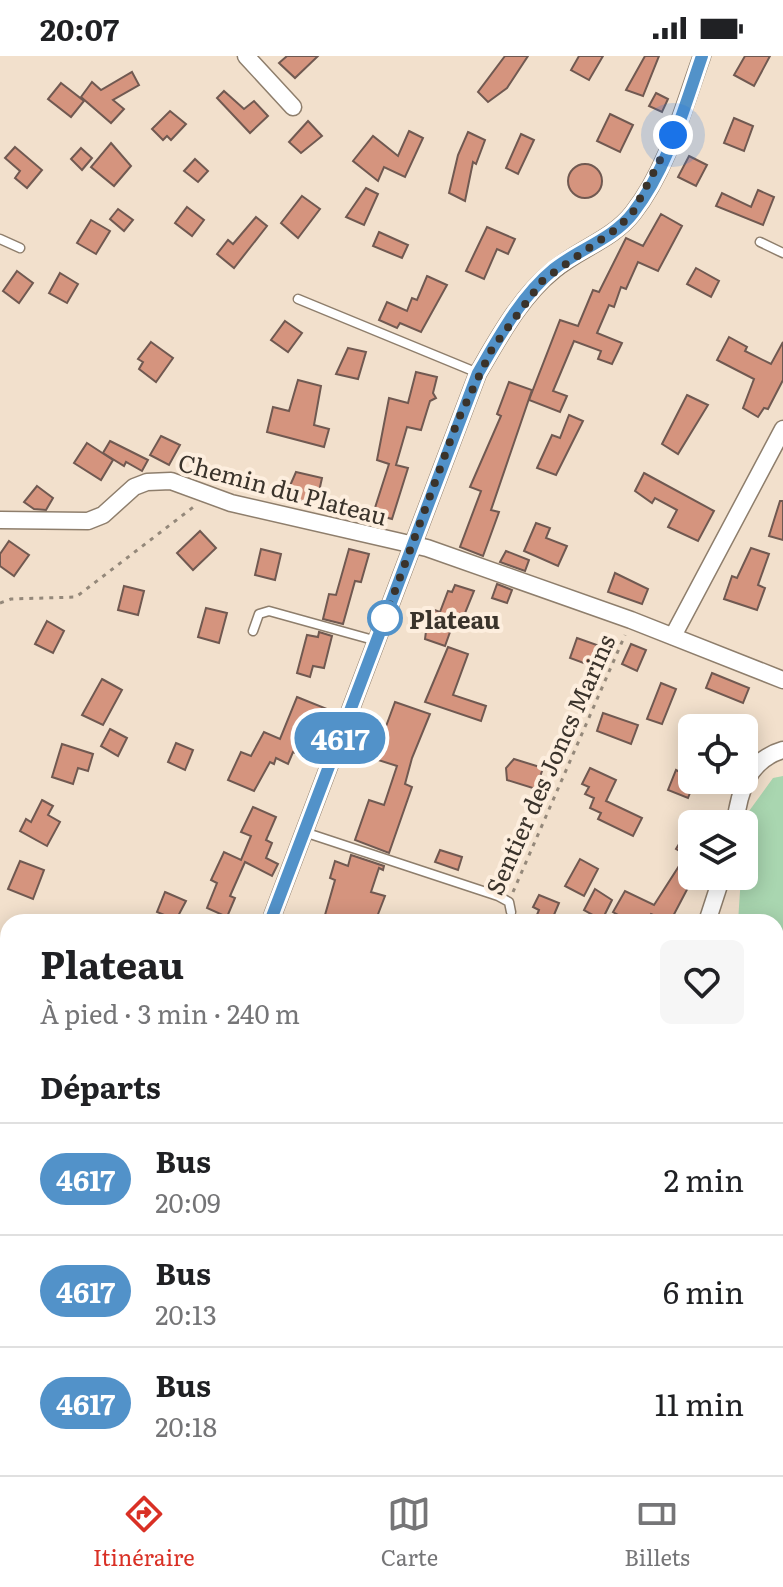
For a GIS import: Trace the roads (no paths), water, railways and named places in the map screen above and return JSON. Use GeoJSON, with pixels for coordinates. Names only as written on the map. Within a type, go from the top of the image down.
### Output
{"type":"FeatureCollection","features":[{"type":"Feature","properties":{"kind":"street"},"geometry":{"type":"LineString","coordinates":[[246,56],[293,107]]}},
{"type":"Feature","properties":{"kind":"street"},"geometry":{"type":"LineString","coordinates":[[273,914],[478,373],[511,319],[543,280],[615,230],[632,214],[663,158],[702,56]]}},
{"type":"Feature","properties":{"kind":"street"},"geometry":{"type":"LineString","coordinates":[[673,636],[783,429]]}},
{"type":"Feature","properties":{"kind":"street","name":"Chemin du Plateau"},"geometry":{"type":"LineString","coordinates":[[0,520],[88,521],[103,515],[134,487],[171,481],[213,497],[412,544],[631,620],[783,680]]}},
{"type":"Feature","properties":{"kind":"street"},"geometry":{"type":"LineString","coordinates":[[737,810],[747,777],[757,764],[783,750]]}},
{"type":"Feature","properties":{"kind":"street"},"geometry":{"type":"LineString","coordinates":[[710,914],[717,890]]}},
{"type":"Feature","properties":{"kind":"lane"},"geometry":{"type":"LineString","coordinates":[[0,239],[20,248]]}},
{"type":"Feature","properties":{"kind":"lane"},"geometry":{"type":"LineString","coordinates":[[760,242],[783,253]]}},
{"type":"Feature","properties":{"kind":"lane"},"geometry":{"type":"LineString","coordinates":[[298,299],[478,373]]}},
{"type":"Feature","properties":{"kind":"lane"},"geometry":{"type":"LineString","coordinates":[[253,631],[259,614],[269,611],[377,641]]}},
{"type":"Feature","properties":{"kind":"lane"},"geometry":{"type":"LineString","coordinates":[[304,832],[498,896],[509,902],[511,912]]}},
{"type":"Feature","properties":{"kind":"place","name":"Plateau"},"geometry":{"type":"Point","coordinates":[385,618]}}]}
